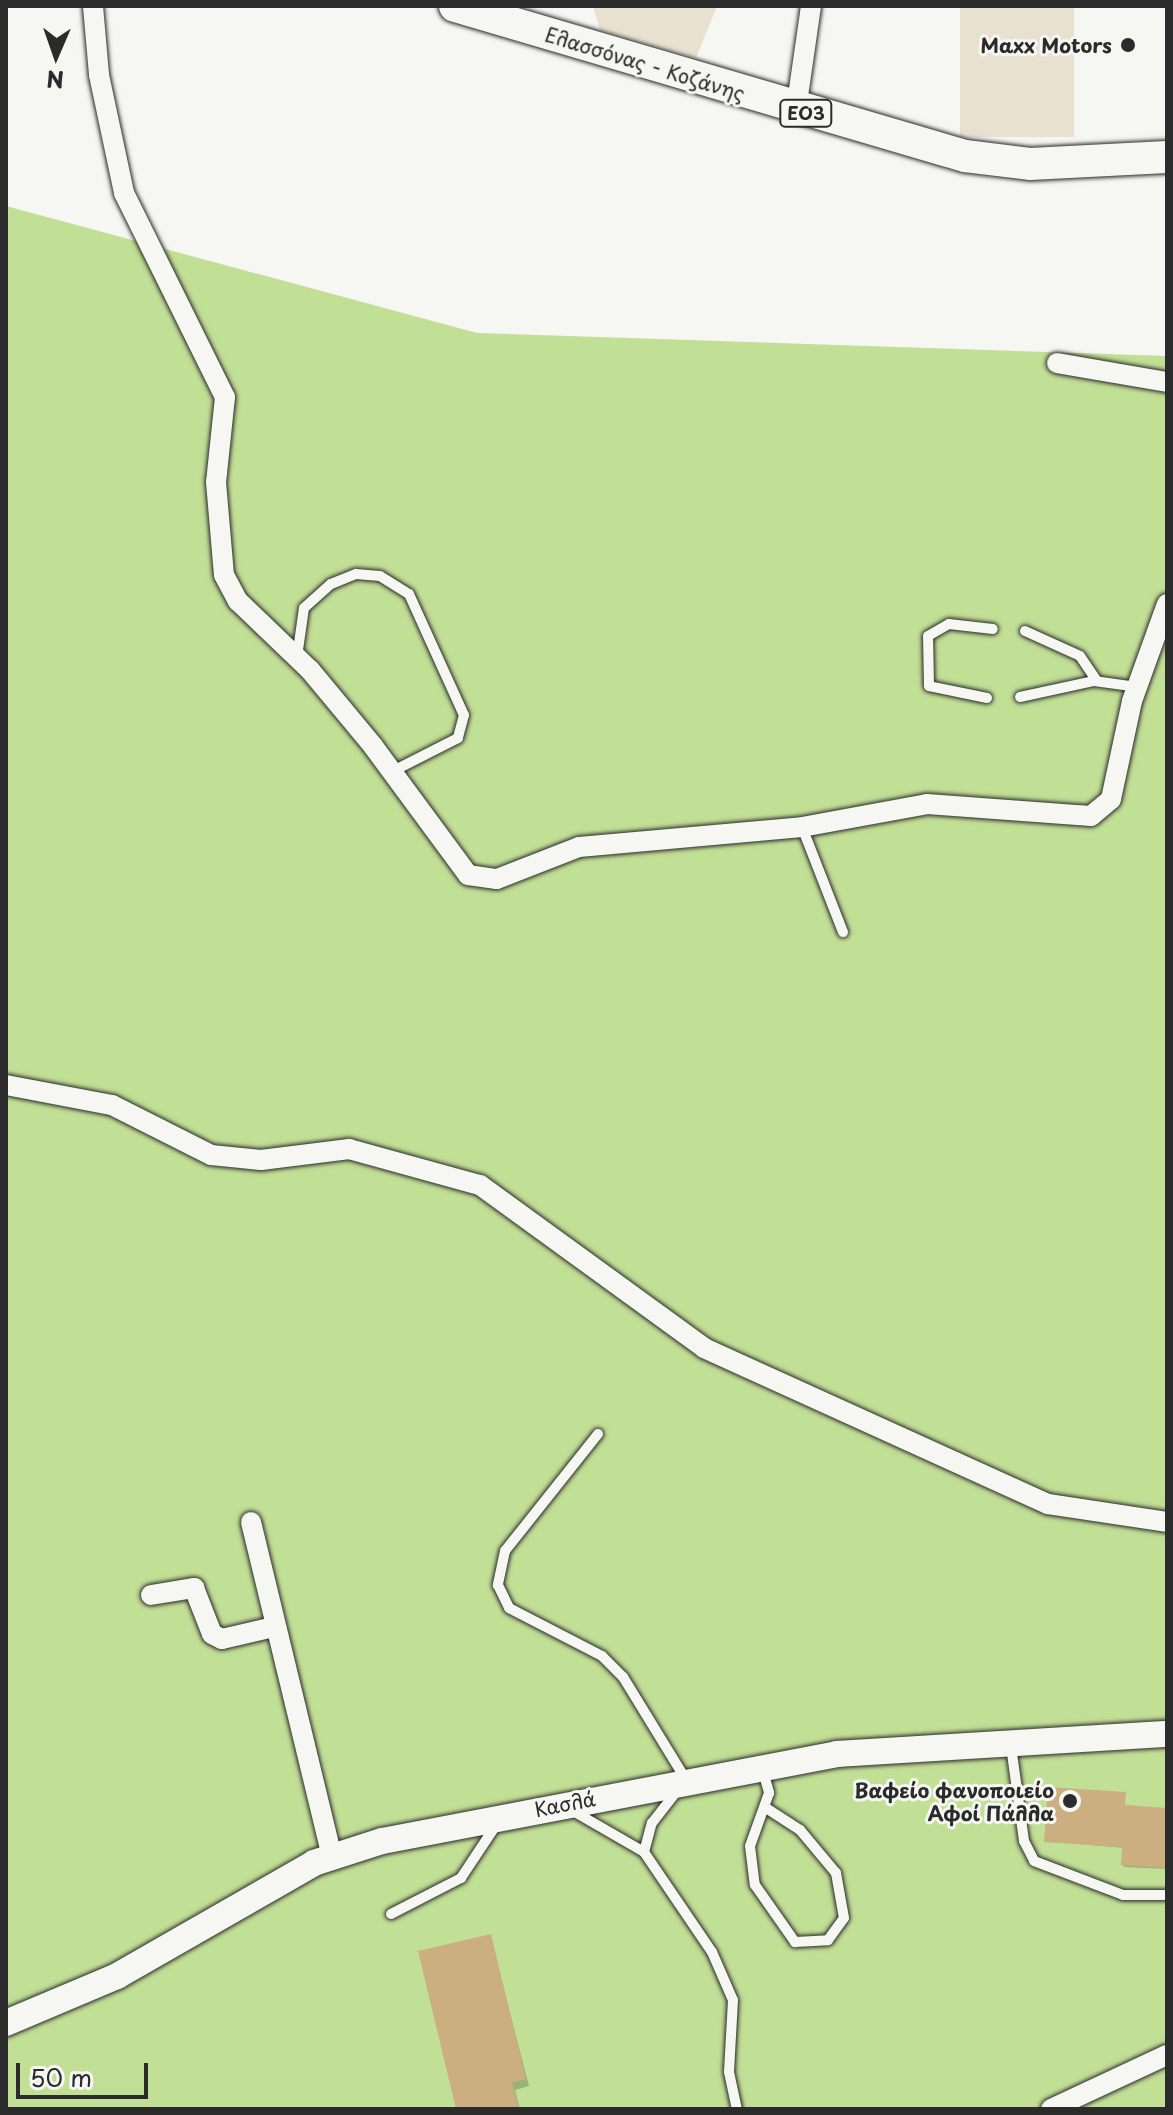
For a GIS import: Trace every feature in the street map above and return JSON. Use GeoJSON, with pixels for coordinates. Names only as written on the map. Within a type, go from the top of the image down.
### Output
{"type":"FeatureCollection","features":[{"type":"Feature","properties":{"kind":"main road","name":"Ελασσόνας - Κοζάνης"},"geometry":{"type":"LineString","coordinates":[[455,6],[796,110],[994,161],[1167,157]]}},
{"type":"Feature","properties":{"kind":"street"},"geometry":{"type":"LineString","coordinates":[[93,6],[99,75],[124,193],[225,397],[216,482],[224,575],[248,613],[297,657],[389,772],[459,869],[485,880],[579,847],[802,827],[961,803],[1091,816],[1111,799],[1137,687],[1166,608]]}},
{"type":"Feature","properties":{"kind":"street"},"geometry":{"type":"LineString","coordinates":[[796,110],[811,6]]}},
{"type":"Feature","properties":{"kind":"street"},"geometry":{"type":"LineString","coordinates":[[1057,363],[1167,382]]}},
{"type":"Feature","properties":{"kind":"street"},"geometry":{"type":"LineString","coordinates":[[6,1085],[112,1105],[211,1155],[261,1160],[349,1149],[455,1175],[519,1212],[632,1302],[704,1348],[1048,1504],[1167,1522]]}},
{"type":"Feature","properties":{"kind":"street"},"geometry":{"type":"LineString","coordinates":[[251,1522],[332,1856]]}},
{"type":"Feature","properties":{"kind":"street"},"geometry":{"type":"LineString","coordinates":[[151,1595],[194,1588],[212,1634],[222,1639],[274,1627]]}},
{"type":"Feature","properties":{"kind":"street","name":"Κασλά"},"geometry":{"type":"LineString","coordinates":[[6,2023],[96,1987],[332,1856],[500,1816],[761,1766],[1011,1740],[1167,1734]]}},
{"type":"Feature","properties":{"kind":"street"},"geometry":{"type":"LineString","coordinates":[[1051,2109],[1167,2055]]}},
{"type":"Feature","properties":{"kind":"lane"},"geometry":{"type":"LineString","coordinates":[[297,657],[304,608],[331,584],[356,574],[380,576],[409,594],[464,715],[463,729],[442,750],[389,772]]}},
{"type":"Feature","properties":{"kind":"lane"},"geometry":{"type":"LineString","coordinates":[[987,698],[929,686],[926,660],[935,627],[993,629]]}},
{"type":"Feature","properties":{"kind":"lane"},"geometry":{"type":"LineString","coordinates":[[1025,631],[1080,656],[1097,681]]}},
{"type":"Feature","properties":{"kind":"lane"},"geometry":{"type":"LineString","coordinates":[[1020,697],[1097,681],[1137,687]]}},
{"type":"Feature","properties":{"kind":"lane"},"geometry":{"type":"LineString","coordinates":[[802,827],[843,932]]}},
{"type":"Feature","properties":{"kind":"lane"},"geometry":{"type":"LineString","coordinates":[[598,1434],[505,1551],[498,1585],[516,1613],[612,1666],[687,1780],[661,1809],[644,1852]]}},
{"type":"Feature","properties":{"kind":"lane"},"geometry":{"type":"LineString","coordinates":[[1011,1740],[1024,1841],[1034,1861],[1123,1895],[1167,1895]]}},
{"type":"Feature","properties":{"kind":"lane"},"geometry":{"type":"LineString","coordinates":[[761,1766],[766,1808],[750,1846],[755,1885],[795,1942],[828,1940],[844,1918],[836,1873],[800,1830],[766,1808]]}},
{"type":"Feature","properties":{"kind":"lane"},"geometry":{"type":"LineString","coordinates":[[561,1805],[644,1852],[727,1979],[737,2109]]}},
{"type":"Feature","properties":{"kind":"lane"},"geometry":{"type":"LineString","coordinates":[[391,1914],[461,1878],[500,1816]]}},
{"type":"Feature","properties":{"kind":"shaded area"},"geometry":{"type":"Polygon","coordinates":[[[593,6],[717,6],[696,58],[600,30],[593,6]]]}},
{"type":"Feature","properties":{"kind":"shaded area"},"geometry":{"type":"Polygon","coordinates":[[[960,6],[1074,6],[1074,137],[960,137],[960,6]]]}},
{"type":"Feature","properties":{"kind":"green space"},"geometry":{"type":"Polygon","coordinates":[[[6,206],[477,333],[1167,356],[1167,2109],[6,2109],[6,206]]]}},
{"type":"Feature","properties":{"kind":"building"},"geometry":{"type":"Polygon","coordinates":[[[1048,1787],[1126,1792],[1125,1805],[1167,1808],[1167,1868],[1121,1865],[1122,1847],[1044,1842],[1048,1787]]]}},
{"type":"Feature","properties":{"kind":"building"},"geometry":{"type":"Polygon","coordinates":[[[491,1934],[526,2079],[512,2082],[519,2109],[456,2109],[418,1951],[491,1934]]]}},
{"type":"Feature","properties":{"kind":"place","name":"Maxx Motors"},"geometry":{"type":"Point","coordinates":[1128,45]}},
{"type":"Feature","properties":{"kind":"place","name":"Βαφείο φανοποιείο Αφοί Πάλλα"},"geometry":{"type":"Point","coordinates":[1070,1801]}}]}
